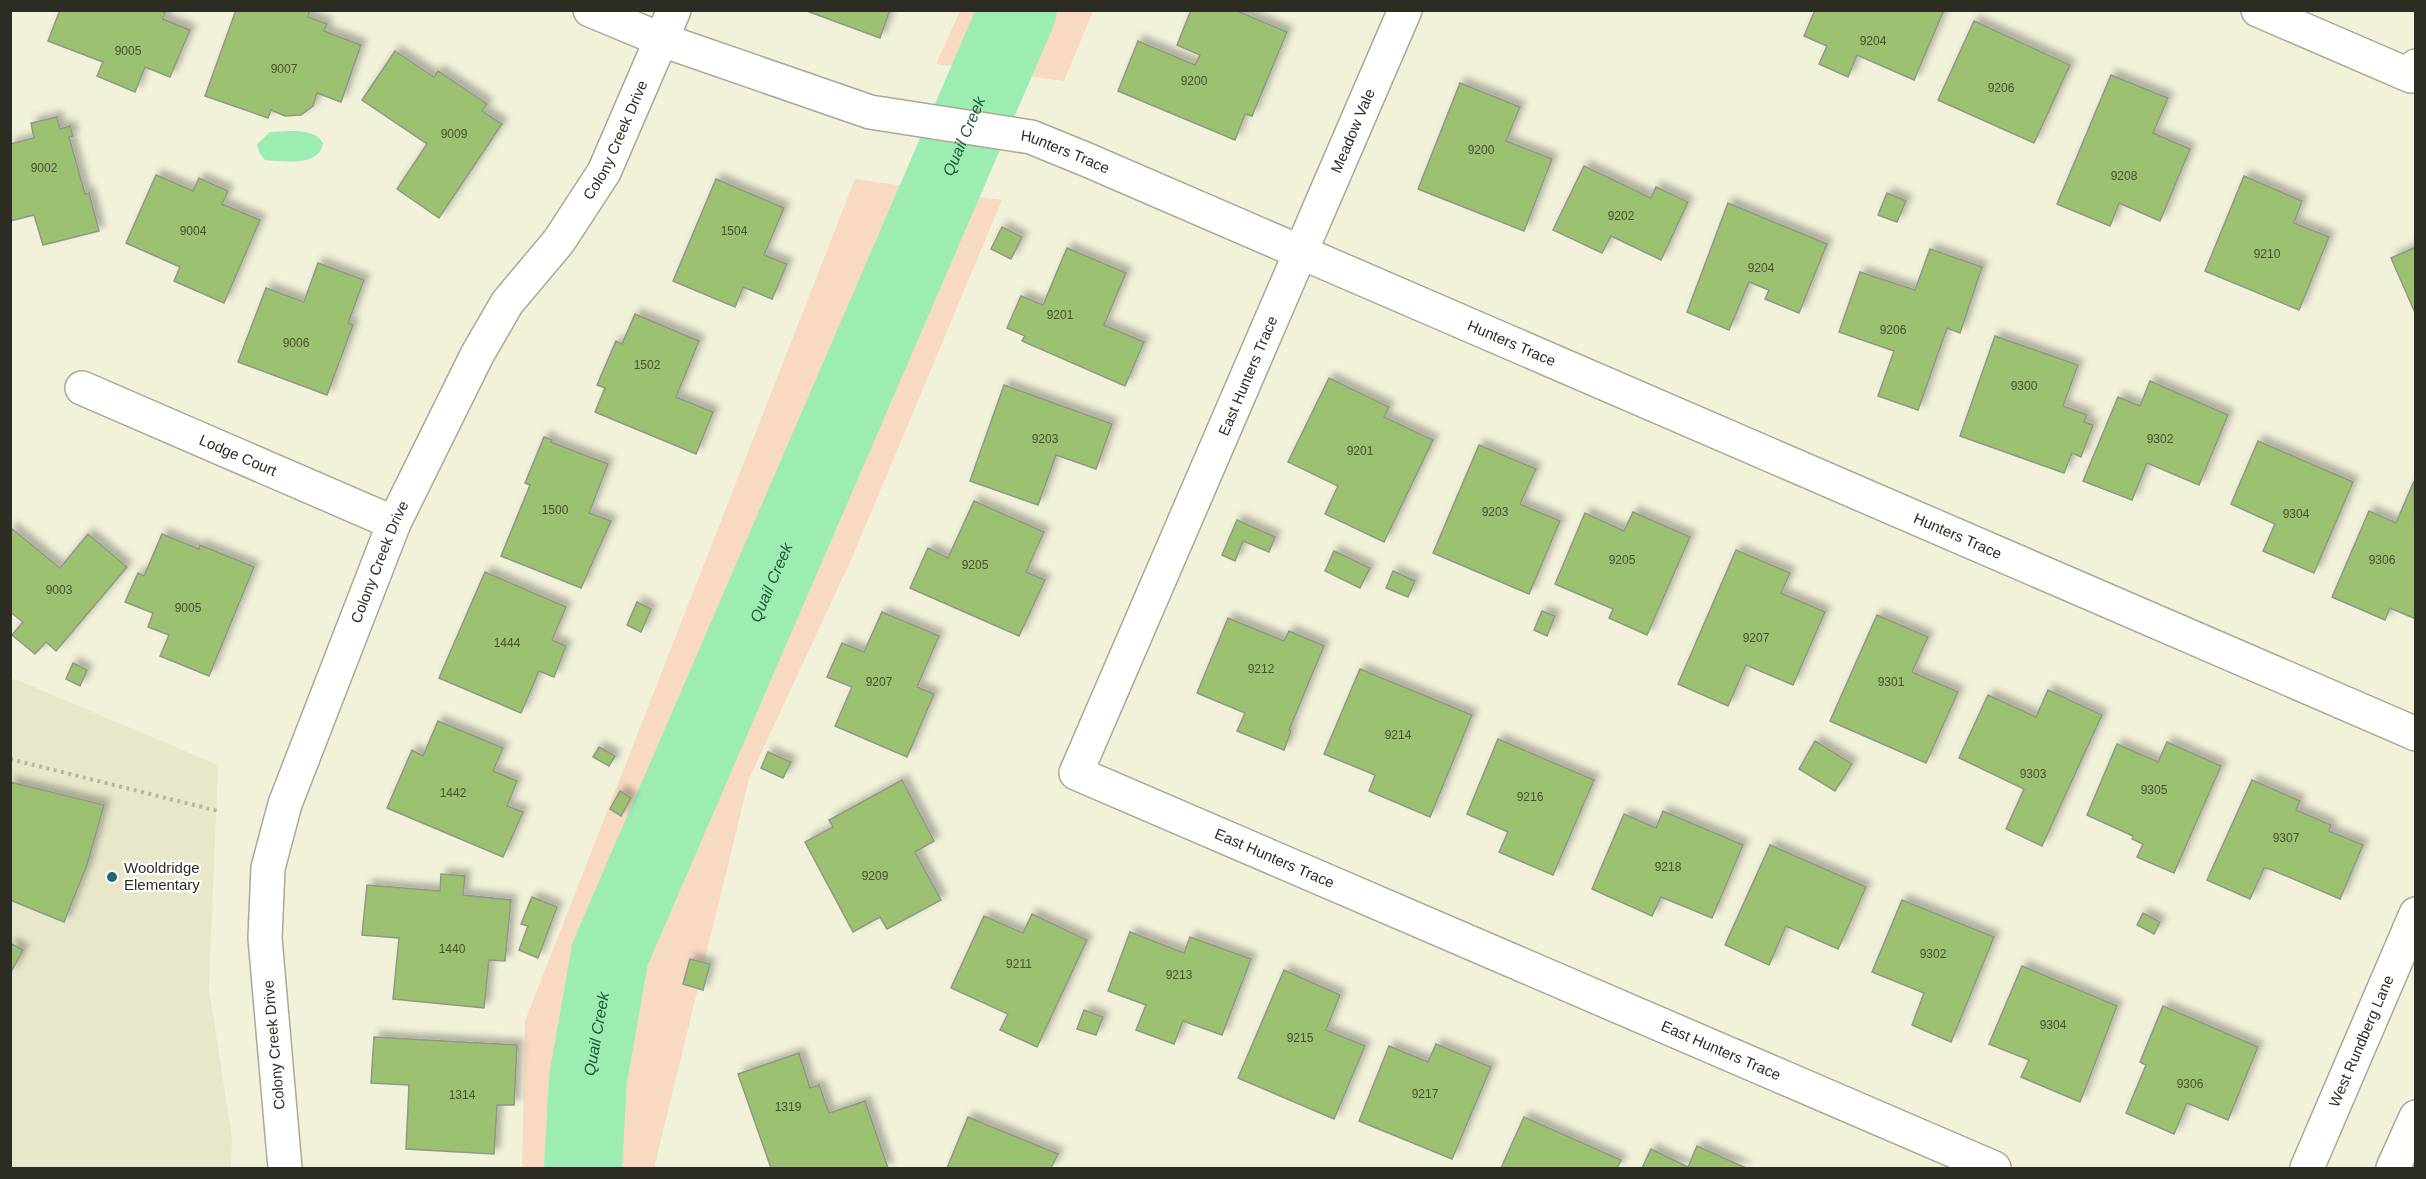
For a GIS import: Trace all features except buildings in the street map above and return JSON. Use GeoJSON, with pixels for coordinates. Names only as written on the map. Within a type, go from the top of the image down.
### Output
{"type":"FeatureCollection","features":[{"type":"Feature","properties":{"kind":"street","name":"Hunters Trace"},"geometry":{"type":"LineString","coordinates":[[590,10],[662,40],[870,112],[1031,137],[1301,251],[2415,734]]}},
{"type":"Feature","properties":{"kind":"street","name":"Colony Creek Drive"},"geometry":{"type":"LineString","coordinates":[[285,1168],[265,938],[268,868],[285,804],[394,523],[477,355],[507,303],[560,241],[604,172],[674,10]]}},
{"type":"Feature","properties":{"kind":"street","name":"Meadow Vale"},"geometry":{"type":"LineString","coordinates":[[1301,251],[1405,10]]}},
{"type":"Feature","properties":{"kind":"street"},"geometry":{"type":"LineString","coordinates":[[2258,10],[2411,76],[2415,66]]}},
{"type":"Feature","properties":{"kind":"street","name":"East Hunters Trace"},"geometry":{"type":"LineString","coordinates":[[1301,251],[1077,773],[1994,1168]]}},
{"type":"Feature","properties":{"kind":"street","name":"Lodge Court"},"geometry":{"type":"LineString","coordinates":[[82,388],[394,523]]}},
{"type":"Feature","properties":{"kind":"street","name":"West Rundberg Lane"},"geometry":{"type":"LineString","coordinates":[[2307,1168],[2415,914]]}},
{"type":"Feature","properties":{"kind":"street"},"geometry":{"type":"LineString","coordinates":[[2393,1168],[2415,1117]]}},
{"type":"Feature","properties":{"kind":"path"},"geometry":{"type":"LineString","coordinates":[[10,759],[218,811]]}},
{"type":"Feature","properties":{"kind":"shaded area"},"geometry":{"type":"Polygon","coordinates":[[[960,10],[1093,11],[1064,81],[936,64],[960,10]]]}},
{"type":"Feature","properties":{"kind":"shaded area"},"geometry":{"type":"Polygon","coordinates":[[[270,132],[307,132],[316,136],[323,143],[320,151],[307,160],[290,162],[265,160],[257,144],[270,132]]]}},
{"type":"Feature","properties":{"kind":"shaded area"},"geometry":{"type":"Polygon","coordinates":[[[855,179],[1002,200],[852,558],[749,779],[654,1168],[522,1168],[525,1021],[855,179]]]}},
{"type":"Feature","properties":{"kind":"shaded area","name":"Wooldridge Elementary"},"geometry":{"type":"Polygon","coordinates":[[[10,677],[218,765],[209,989],[232,1138],[231,1168],[11,1168],[10,677]]]}},
{"type":"Feature","properties":{"kind":"waterway","name":"Quail Creek"},"geometry":{"type":"LineString","coordinates":[[583,1168],[588,1079],[610,954],[1018,10]]}},
{"type":"Feature","properties":{"kind":"place","name":"Wooldridge Elementary"},"geometry":{"type":"Point","coordinates":[112,877]}}]}
